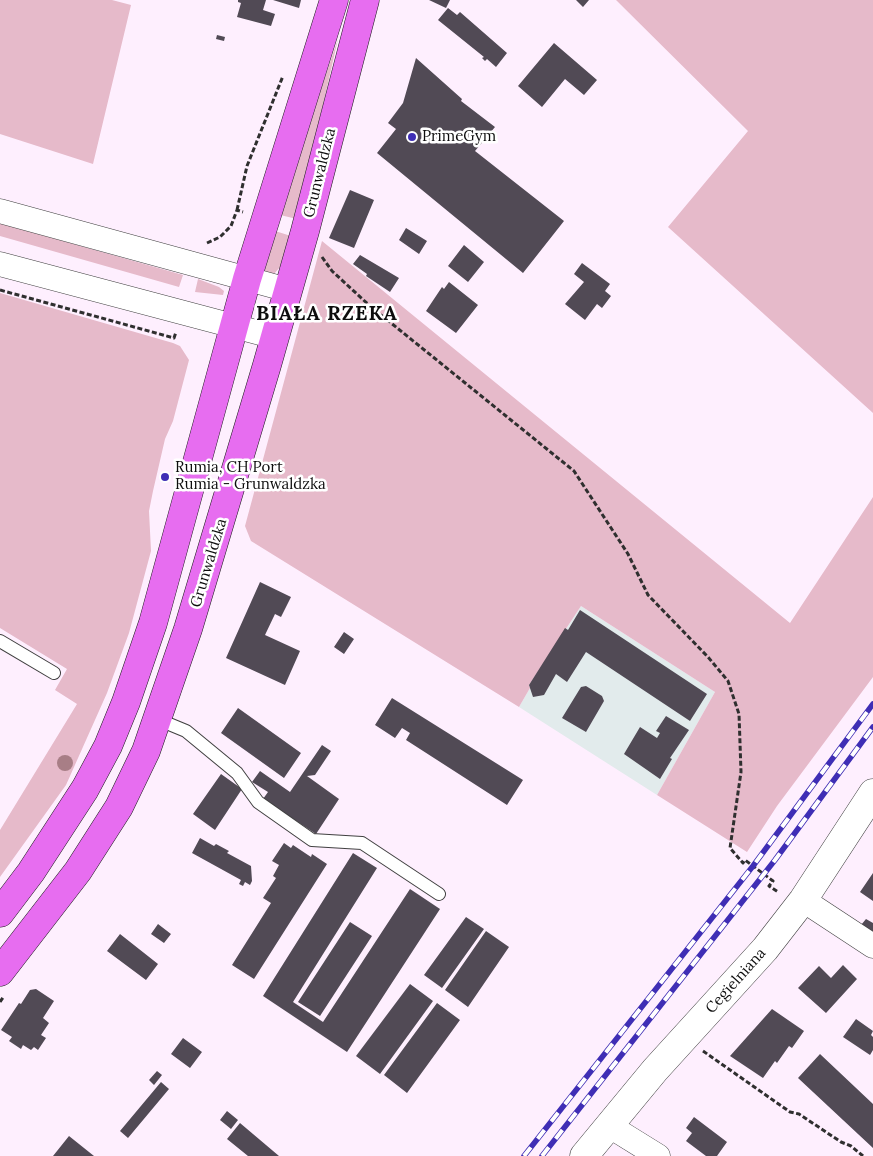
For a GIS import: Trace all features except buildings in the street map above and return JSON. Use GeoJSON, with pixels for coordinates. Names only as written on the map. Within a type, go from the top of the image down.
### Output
{"type":"FeatureCollection","features":[{"type":"Feature","properties":{"kind":"main road"},"geometry":{"type":"LineString","coordinates":[[0,913],[31,872],[85,789],[108,746],[153,623],[247,278],[334,0]]}},
{"type":"Feature","properties":{"kind":"main road","name":"Grunwaldzka"},"geometry":{"type":"LineString","coordinates":[[0,972],[78,871],[119,807],[146,751],[215,542],[275,337],[365,0]]}},
{"type":"Feature","properties":{"kind":"street"},"geometry":{"type":"LineString","coordinates":[[0,211],[288,290]]}},
{"type":"Feature","properties":{"kind":"street"},"geometry":{"type":"LineString","coordinates":[[0,264],[275,337]]}},
{"type":"Feature","properties":{"kind":"street","name":"Cegielniana"},"geometry":{"type":"LineString","coordinates":[[584,1156],[655,1070],[765,949],[803,900],[873,793]]}},
{"type":"Feature","properties":{"kind":"street"},"geometry":{"type":"LineString","coordinates":[[803,900],[873,946]]}},
{"type":"Feature","properties":{"kind":"street"},"geometry":{"type":"LineString","coordinates":[[608,1125],[658,1156]]}},
{"type":"Feature","properties":{"kind":"lane"},"geometry":{"type":"LineString","coordinates":[[0,641],[54,673]]}},
{"type":"Feature","properties":{"kind":"lane"},"geometry":{"type":"LineString","coordinates":[[158,719],[186,731],[237,773],[258,802],[312,840],[362,843],[439,894]]}},
{"type":"Feature","properties":{"kind":"path"},"geometry":{"type":"LineString","coordinates":[[236,210],[247,166],[286,69]]}},
{"type":"Feature","properties":{"kind":"path"},"geometry":{"type":"LineString","coordinates":[[320,254],[332,271],[370,306],[574,471],[628,554],[648,594],[679,629],[708,657],[728,681],[739,714],[741,772],[730,848],[743,863],[745,860],[773,881],[769,886],[780,894],[776,901]]}},
{"type":"Feature","properties":{"kind":"path"},"geometry":{"type":"LineString","coordinates":[[0,290],[174,338]]}},
{"type":"Feature","properties":{"kind":"path"},"geometry":{"type":"LineString","coordinates":[[696,1046],[790,1112],[799,1114],[864,1156]]}},
{"type":"Feature","properties":{"kind":"shaded area"},"geometry":{"type":"Polygon","coordinates":[[[0,0],[112,0],[131,5],[93,164],[0,134],[0,0]]]}},
{"type":"Feature","properties":{"kind":"shaded area"},"geometry":{"type":"Polygon","coordinates":[[[616,0],[873,0],[873,413],[668,227],[748,131],[616,0]]]}},
{"type":"Feature","properties":{"kind":"shaded area"},"geometry":{"type":"Polygon","coordinates":[[[338,39],[297,219],[280,215],[281,206],[338,39]]]}},
{"type":"Feature","properties":{"kind":"shaded area"},"geometry":{"type":"Polygon","coordinates":[[[0,223],[183,275],[179,287],[0,236],[0,223]]]}},
{"type":"Feature","properties":{"kind":"shaded area"},"geometry":{"type":"Polygon","coordinates":[[[272,230],[291,236],[280,267],[269,280],[259,279],[272,230]]]}},
{"type":"Feature","properties":{"kind":"shaded area"},"geometry":{"type":"Polygon","coordinates":[[[322,241],[790,623],[873,497],[873,677],[777,806],[747,852],[657,795],[715,692],[581,606],[529,685],[530,688],[519,707],[251,541],[245,526],[322,241]]]}},
{"type":"Feature","properties":{"kind":"shaded area"},"geometry":{"type":"Polygon","coordinates":[[[198,279],[219,287],[224,291],[223,295],[195,292],[198,279]]]}},
{"type":"Feature","properties":{"kind":"shaded area"},"geometry":{"type":"Polygon","coordinates":[[[0,293],[173,343],[180,346],[189,360],[173,421],[165,439],[153,491],[149,511],[151,551],[129,633],[107,693],[66,785],[0,877],[0,830],[77,704],[55,690],[67,669],[0,628],[0,293]]]}},
{"type":"Feature","properties":{"kind":"shaded area"},"geometry":{"type":"Polygon","coordinates":[[[581,606],[715,692],[657,795],[519,707],[530,688],[529,685],[581,606]]]}},
{"type":"Feature","properties":{"kind":"railway"},"geometry":{"type":"LineString","coordinates":[[524,1156],[753,866],[873,704]]}},
{"type":"Feature","properties":{"kind":"railway"},"geometry":{"type":"LineString","coordinates":[[542,1156],[775,860],[873,727]]}},
{"type":"Feature","properties":{"kind":"place","name":"PrimeGym"},"geometry":{"type":"Point","coordinates":[412,137]}},
{"type":"Feature","properties":{"kind":"place","name":"Rumia, CH Port Rumia - Grunwaldzka"},"geometry":{"type":"Point","coordinates":[165,477]}},
{"type":"Feature","properties":{"kind":"district","name":"BIAŁA RZEKA"},"geometry":{"type":"Point","coordinates":[327,314]}}]}
